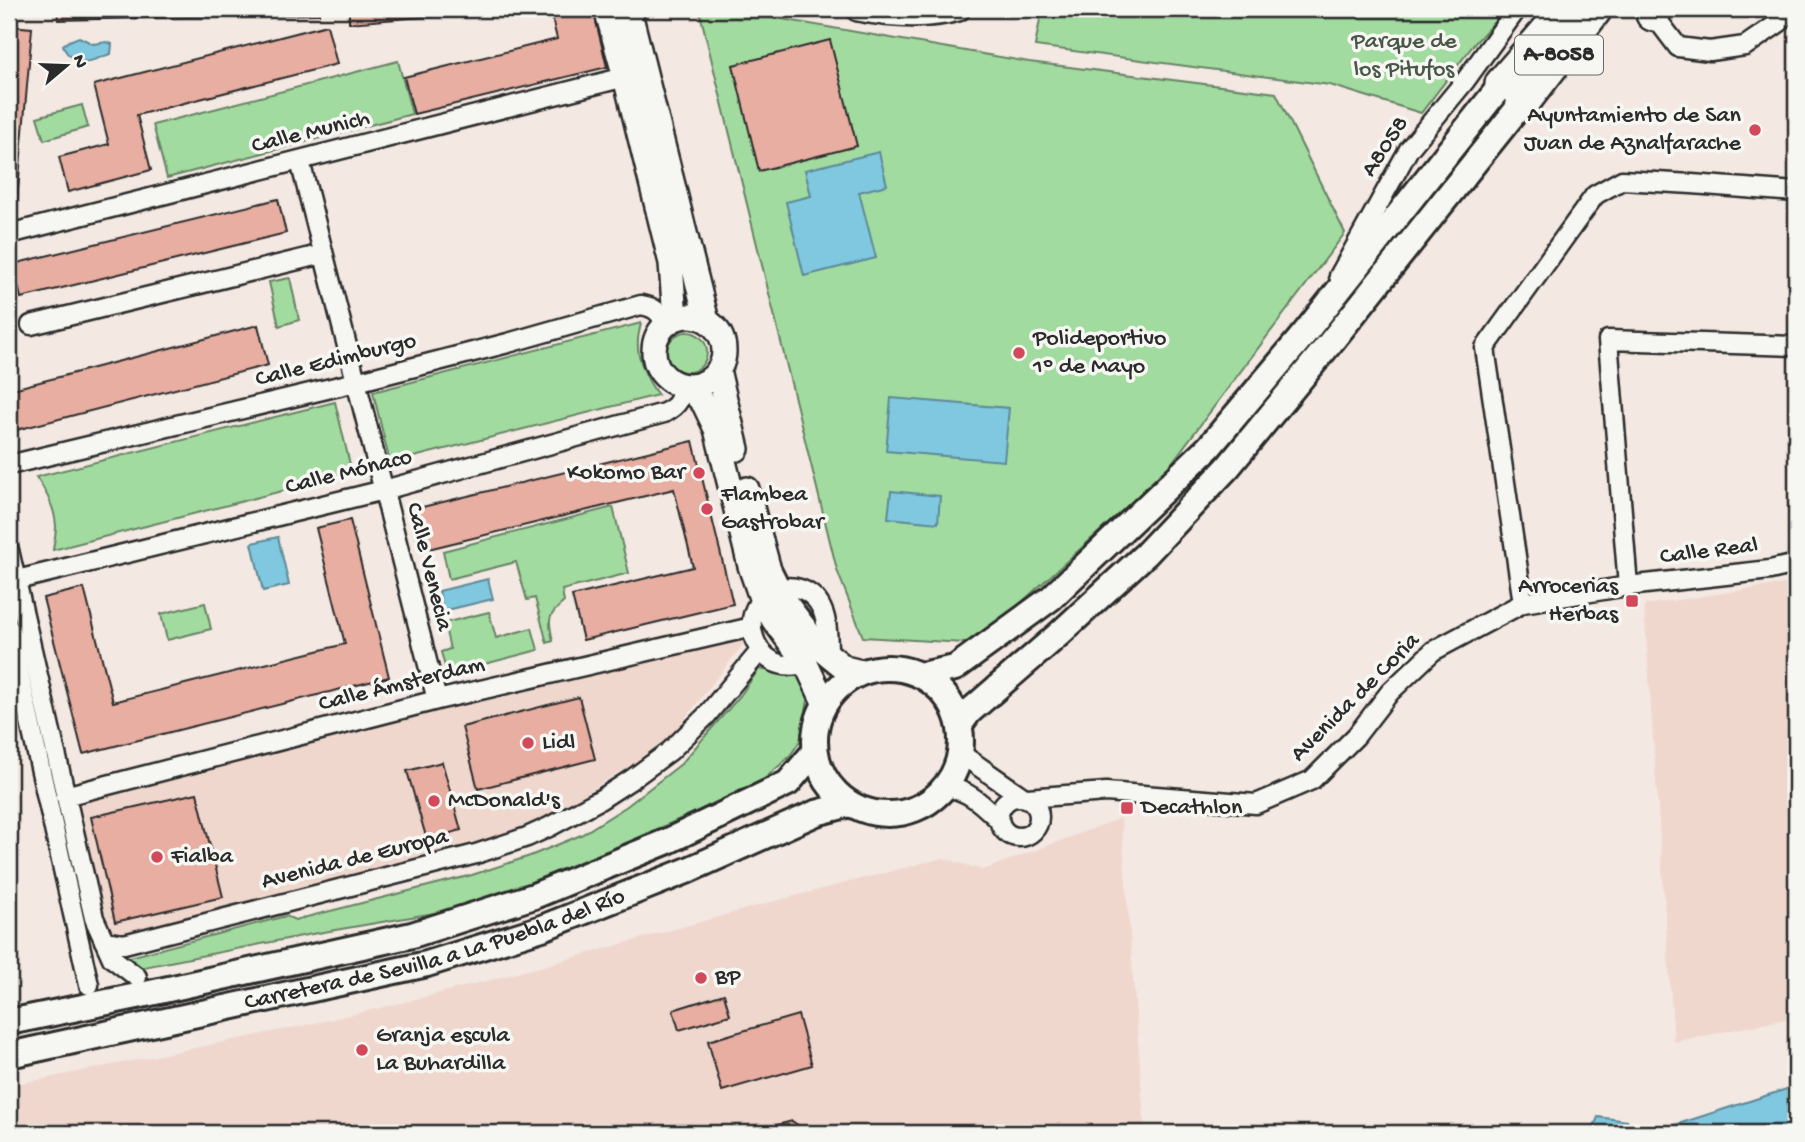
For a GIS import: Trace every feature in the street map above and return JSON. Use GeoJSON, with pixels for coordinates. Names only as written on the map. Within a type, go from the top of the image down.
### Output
{"type":"FeatureCollection","features":[{"type":"Feature","properties":{"kind":"highway","name":"A-8058"},"geometry":{"type":"LineString","coordinates":[[1512,93],[1567,9]]}},
{"type":"Feature","properties":{"kind":"highway","name":"A-8058"},"geometry":{"type":"LineString","coordinates":[[1512,93],[1595,9]]}},
{"type":"Feature","properties":{"kind":"main road","name":"A-8058"},"geometry":{"type":"LineString","coordinates":[[921,675],[954,667],[1051,598],[1209,447],[1313,322],[1512,93]]}},
{"type":"Feature","properties":{"kind":"main road","name":"A-8058"},"geometry":{"type":"LineString","coordinates":[[961,723],[969,712],[1146,554],[1228,467],[1331,342],[1512,93]]}},
{"type":"Feature","properties":{"kind":"main road","name":"A-8058"},"geometry":{"type":"LineString","coordinates":[[815,751],[821,772],[833,790],[850,804],[870,813],[891,815],[912,811],[931,801],[946,787],[956,771],[961,754],[961,723],[941,689],[921,675],[905,669],[883,667],[861,672]]}},
{"type":"Feature","properties":{"kind":"main road"},"geometry":{"type":"LineString","coordinates":[[9,1022],[412,935],[534,896],[668,841],[788,783],[815,751],[816,726],[825,704],[840,685],[861,672]]}},
{"type":"Feature","properties":{"kind":"main road","name":"Carretera de Sevilla a La Puebla del Río"},"geometry":{"type":"LineString","coordinates":[[9,1055],[427,964],[542,928],[686,871],[816,813],[850,804]]}},
{"type":"Feature","properties":{"kind":"street"},"geometry":{"type":"LineString","coordinates":[[606,9],[671,263],[671,322]]}},
{"type":"Feature","properties":{"kind":"street"},"geometry":{"type":"LineString","coordinates":[[629,9],[707,321]]}},
{"type":"Feature","properties":{"kind":"street"},"geometry":{"type":"LineString","coordinates":[[858,9],[933,13],[958,9]]}},
{"type":"Feature","properties":{"kind":"street","name":"A8058"},"geometry":{"type":"LineString","coordinates":[[1313,322],[1409,149],[1465,81],[1517,9]]}},
{"type":"Feature","properties":{"kind":"street"},"geometry":{"type":"LineString","coordinates":[[1652,12],[1678,47],[1710,51],[1745,46],[1780,22],[1788,9]]}},
{"type":"Feature","properties":{"kind":"street","name":"Calle Munich"},"geometry":{"type":"LineString","coordinates":[[9,234],[625,77]]}},
{"type":"Feature","properties":{"kind":"street","name":"Calle Venecia"},"geometry":{"type":"LineString","coordinates":[[300,161],[437,701]]}},
{"type":"Feature","properties":{"kind":"street"},"geometry":{"type":"LineString","coordinates":[[1523,603],[1485,348],[1595,195],[1622,180],[1796,192]]}},
{"type":"Feature","properties":{"kind":"street"},"geometry":{"type":"LineString","coordinates":[[31,326],[323,254]]}},
{"type":"Feature","properties":{"kind":"street","name":"Calle Edimburgo"},"geometry":{"type":"LineString","coordinates":[[9,465],[356,382],[642,305],[653,307],[671,322]]}},
{"type":"Feature","properties":{"kind":"street"},"geometry":{"type":"LineString","coordinates":[[686,316],[707,321],[715,328],[723,343],[722,360],[718,370],[697,385],[668,380],[656,363],[654,353],[659,333],[671,322],[686,316]]}},
{"type":"Feature","properties":{"kind":"street"},"geometry":{"type":"LineString","coordinates":[[1628,586],[1608,340],[1796,346]]}},
{"type":"Feature","properties":{"kind":"street"},"geometry":{"type":"LineString","coordinates":[[718,370],[769,570],[774,621],[806,664],[825,704]]}},
{"type":"Feature","properties":{"kind":"street"},"geometry":{"type":"LineString","coordinates":[[685,385],[704,404],[716,429],[750,566],[770,594],[785,602],[819,646],[845,668],[861,672]]}},
{"type":"Feature","properties":{"kind":"street","name":"Calle Mónaco"},"geometry":{"type":"LineString","coordinates":[[12,581],[384,490],[664,413],[675,407],[685,385]]}},
{"type":"Feature","properties":{"kind":"street"},"geometry":{"type":"LineString","coordinates":[[9,550],[12,581],[94,918],[112,958],[136,977]]}},
{"type":"Feature","properties":{"kind":"street","name":"Calle Real"},"geometry":{"type":"LineString","coordinates":[[1628,586],[1770,570],[1796,564]]}},
{"type":"Feature","properties":{"kind":"street","name":"Avenida de Coria"},"geometry":{"type":"LineString","coordinates":[[1025,798],[1106,792],[1256,804],[1312,780],[1356,736],[1390,692],[1433,652],[1523,603],[1628,586]]}},
{"type":"Feature","properties":{"kind":"street"},"geometry":{"type":"LineString","coordinates":[[770,594],[754,610],[752,627],[760,651],[773,661],[789,666],[806,664]]}},
{"type":"Feature","properties":{"kind":"street","name":"Calle Ámsterdam"},"geometry":{"type":"LineString","coordinates":[[65,796],[437,701],[752,627]]}},
{"type":"Feature","properties":{"kind":"street"},"geometry":{"type":"LineString","coordinates":[[9,629],[89,985]]}},
{"type":"Feature","properties":{"kind":"street","name":"Avenida de Europa"},"geometry":{"type":"LineString","coordinates":[[104,941],[124,944],[476,854],[527,838],[600,799],[670,751],[706,716],[760,651]]}},
{"type":"Feature","properties":{"kind":"street"},"geometry":{"type":"LineString","coordinates":[[946,787],[959,789],[973,797],[999,820],[1002,828],[1009,834],[1017,837],[1029,834],[1035,828],[1038,811],[1034,804],[961,754]]}},
{"type":"Feature","properties":{"kind":"street"},"geometry":{"type":"LineString","coordinates":[[999,820],[1005,802],[1013,797],[1025,798]]}},
{"type":"Feature","properties":{"kind":"shaded area"},"geometry":{"type":"Polygon","coordinates":[[[1796,582],[1796,1017],[1674,1042],[1644,605],[1796,582]]]}},
{"type":"Feature","properties":{"kind":"shaded area"},"geometry":{"type":"Polygon","coordinates":[[[744,624],[745,642],[665,744],[536,824],[99,950],[64,789],[744,624]]]}},
{"type":"Feature","properties":{"kind":"shaded area"},"geometry":{"type":"Polygon","coordinates":[[[1121,818],[1145,1133],[9,1133],[9,1086],[397,1004],[943,858],[983,870],[1121,818]]]}},
{"type":"Feature","properties":{"kind":"green space","name":"Polideportivo 1º de Mayo"},"geometry":{"type":"Polygon","coordinates":[[[699,9],[724,9],[1029,62],[1276,93],[1345,233],[1164,473],[1013,610],[965,643],[863,637],[837,570],[699,9]]]}},
{"type":"Feature","properties":{"kind":"green space","name":"Parque de los Pitufos"},"geometry":{"type":"Polygon","coordinates":[[[1042,9],[1506,9],[1475,43],[1421,113],[1330,85],[1035,46],[1042,9]]]}},
{"type":"Feature","properties":{"kind":"green space"},"geometry":{"type":"Polygon","coordinates":[[[398,61],[412,114],[167,178],[153,125],[398,61]]]}},
{"type":"Feature","properties":{"kind":"green space"},"geometry":{"type":"Polygon","coordinates":[[[82,105],[88,127],[44,140],[37,117],[82,105]]]}},
{"type":"Feature","properties":{"kind":"green space"},"geometry":{"type":"Polygon","coordinates":[[[290,278],[299,320],[279,326],[269,282],[290,278]]]}},
{"type":"Feature","properties":{"kind":"green space"},"geometry":{"type":"Polygon","coordinates":[[[641,323],[639,354],[647,377],[658,395],[390,463],[373,392],[641,323]]]}},
{"type":"Feature","properties":{"kind":"green space"},"geometry":{"type":"Polygon","coordinates":[[[687,332],[701,338],[707,352],[701,366],[687,372],[673,366],[667,352],[673,338],[687,332]]]}},
{"type":"Feature","properties":{"kind":"green space"},"geometry":{"type":"Polygon","coordinates":[[[335,402],[352,473],[53,550],[56,526],[54,513],[36,477],[335,402]]]}},
{"type":"Feature","properties":{"kind":"green space"},"geometry":{"type":"Polygon","coordinates":[[[613,507],[629,573],[562,590],[564,602],[550,619],[553,641],[547,643],[535,598],[527,600],[516,562],[449,579],[443,551],[613,507]]]}},
{"type":"Feature","properties":{"kind":"green space"},"geometry":{"type":"Polygon","coordinates":[[[205,603],[211,629],[167,640],[161,614],[205,603]]]}},
{"type":"Feature","properties":{"kind":"green space"},"geometry":{"type":"Polygon","coordinates":[[[489,612],[496,638],[532,628],[538,650],[447,674],[441,652],[450,649],[444,623],[489,612]]]}},
{"type":"Feature","properties":{"kind":"green space"},"geometry":{"type":"Polygon","coordinates":[[[759,669],[802,676],[810,690],[800,741],[789,757],[760,783],[575,866],[446,911],[139,968],[122,959],[286,916],[295,920],[472,875],[530,856],[581,835],[627,806],[681,764],[740,696],[759,669]]]}},
{"type":"Feature","properties":{"kind":"water"},"geometry":{"type":"Polygon","coordinates":[[[79,37],[93,44],[112,44],[111,54],[89,61],[75,59],[67,53],[63,45],[79,37]]]}},
{"type":"Feature","properties":{"kind":"water"},"geometry":{"type":"Polygon","coordinates":[[[879,152],[887,185],[859,192],[876,258],[804,276],[786,202],[811,196],[805,170],[879,152]]]}},
{"type":"Feature","properties":{"kind":"water"},"geometry":{"type":"Polygon","coordinates":[[[891,398],[1009,408],[1004,461],[886,451],[891,398]]]}},
{"type":"Feature","properties":{"kind":"water"},"geometry":{"type":"Polygon","coordinates":[[[891,491],[940,496],[938,523],[888,518],[891,491]]]}},
{"type":"Feature","properties":{"kind":"water"},"geometry":{"type":"Polygon","coordinates":[[[278,537],[289,585],[263,591],[252,543],[278,537]]]}},
{"type":"Feature","properties":{"kind":"water"},"geometry":{"type":"Polygon","coordinates":[[[488,579],[493,599],[443,611],[439,591],[488,579]]]}},
{"type":"Feature","properties":{"kind":"water"},"geometry":{"type":"Polygon","coordinates":[[[1796,1086],[1796,1133],[1650,1133],[1796,1086]]]}},
{"type":"Feature","properties":{"kind":"water"},"geometry":{"type":"Polygon","coordinates":[[[1598,1117],[1627,1121],[1634,1133],[1591,1133],[1598,1117]]]}},
{"type":"Feature","properties":{"kind":"building"},"geometry":{"type":"Polygon","coordinates":[[[57,9],[319,9],[319,14],[58,20],[57,9]]]}},
{"type":"Feature","properties":{"kind":"building"},"geometry":{"type":"Polygon","coordinates":[[[349,9],[520,9],[349,23],[349,9]]]}},
{"type":"Feature","properties":{"kind":"building"},"geometry":{"type":"Polygon","coordinates":[[[544,9],[593,9],[607,67],[414,114],[404,77],[557,39],[551,14],[544,9]]]}},
{"type":"Feature","properties":{"kind":"building"},"geometry":{"type":"Polygon","coordinates":[[[327,25],[337,64],[137,115],[151,170],[68,192],[59,157],[109,144],[94,85],[327,25]]]}},
{"type":"Feature","properties":{"kind":"building"},"geometry":{"type":"Polygon","coordinates":[[[9,26],[32,28],[16,213],[9,212],[9,26]]]}},
{"type":"Feature","properties":{"kind":"building"},"geometry":{"type":"Polygon","coordinates":[[[830,40],[857,146],[759,171],[733,65],[830,40]]]}},
{"type":"Feature","properties":{"kind":"building"},"geometry":{"type":"Polygon","coordinates":[[[278,199],[286,233],[21,298],[13,264],[278,199]]]}},
{"type":"Feature","properties":{"kind":"building"},"geometry":{"type":"Polygon","coordinates":[[[258,325],[268,365],[9,432],[9,390],[258,325]]]}},
{"type":"Feature","properties":{"kind":"building"},"geometry":{"type":"Polygon","coordinates":[[[693,441],[733,604],[583,640],[572,596],[693,567],[674,489],[420,551],[410,510],[693,441]]]}},
{"type":"Feature","properties":{"kind":"building"},"geometry":{"type":"Polygon","coordinates":[[[350,520],[389,677],[83,754],[43,598],[84,588],[113,702],[345,644],[316,528],[350,520]]]}},
{"type":"Feature","properties":{"kind":"building","name":"Lidl"},"geometry":{"type":"Polygon","coordinates":[[[579,697],[595,759],[478,789],[462,727],[579,697]]]}},
{"type":"Feature","properties":{"kind":"building","name":"McDonald's"},"geometry":{"type":"Polygon","coordinates":[[[442,762],[461,830],[427,840],[407,771],[442,762]]]}},
{"type":"Feature","properties":{"kind":"building","name":"Fialba"},"geometry":{"type":"Polygon","coordinates":[[[197,793],[223,897],[115,922],[91,817],[197,793]]]}},
{"type":"Feature","properties":{"kind":"building"},"geometry":{"type":"Polygon","coordinates":[[[724,994],[730,1015],[679,1030],[673,1010],[724,994]]]}},
{"type":"Feature","properties":{"kind":"building"},"geometry":{"type":"Polygon","coordinates":[[[798,1015],[812,1065],[722,1091],[708,1041],[798,1015]]]}},
{"type":"Feature","properties":{"kind":"building"},"geometry":{"type":"Polygon","coordinates":[[[792,1121],[809,1133],[747,1133],[792,1121]]]}},
{"type":"Feature","properties":{"kind":"place","name":"Ayuntamiento de San Juan de Aznalfarache"},"geometry":{"type":"Point","coordinates":[1755,130]}},
{"type":"Feature","properties":{"kind":"place","name":"Polideportivo 1º de Mayo"},"geometry":{"type":"Point","coordinates":[1019,353]}},
{"type":"Feature","properties":{"kind":"place","name":"Kokomo Bar"},"geometry":{"type":"Point","coordinates":[699,473]}},
{"type":"Feature","properties":{"kind":"place","name":"Flambea Gastrobar"},"geometry":{"type":"Point","coordinates":[707,509]}},
{"type":"Feature","properties":{"kind":"place","name":"Arrocerias Herbas"},"geometry":{"type":"Point","coordinates":[1632,601]}},
{"type":"Feature","properties":{"kind":"place","name":"Lidl"},"geometry":{"type":"Point","coordinates":[528,743]}},
{"type":"Feature","properties":{"kind":"place","name":"McDonald's"},"geometry":{"type":"Point","coordinates":[434,801]}},
{"type":"Feature","properties":{"kind":"place","name":"Decathlon"},"geometry":{"type":"Point","coordinates":[1127,808]}},
{"type":"Feature","properties":{"kind":"place","name":"Fialba"},"geometry":{"type":"Point","coordinates":[157,857]}},
{"type":"Feature","properties":{"kind":"place","name":"BP"},"geometry":{"type":"Point","coordinates":[701,978]}},
{"type":"Feature","properties":{"kind":"place","name":"Granja escula La Buhardilla"},"geometry":{"type":"Point","coordinates":[362,1050]}}]}
